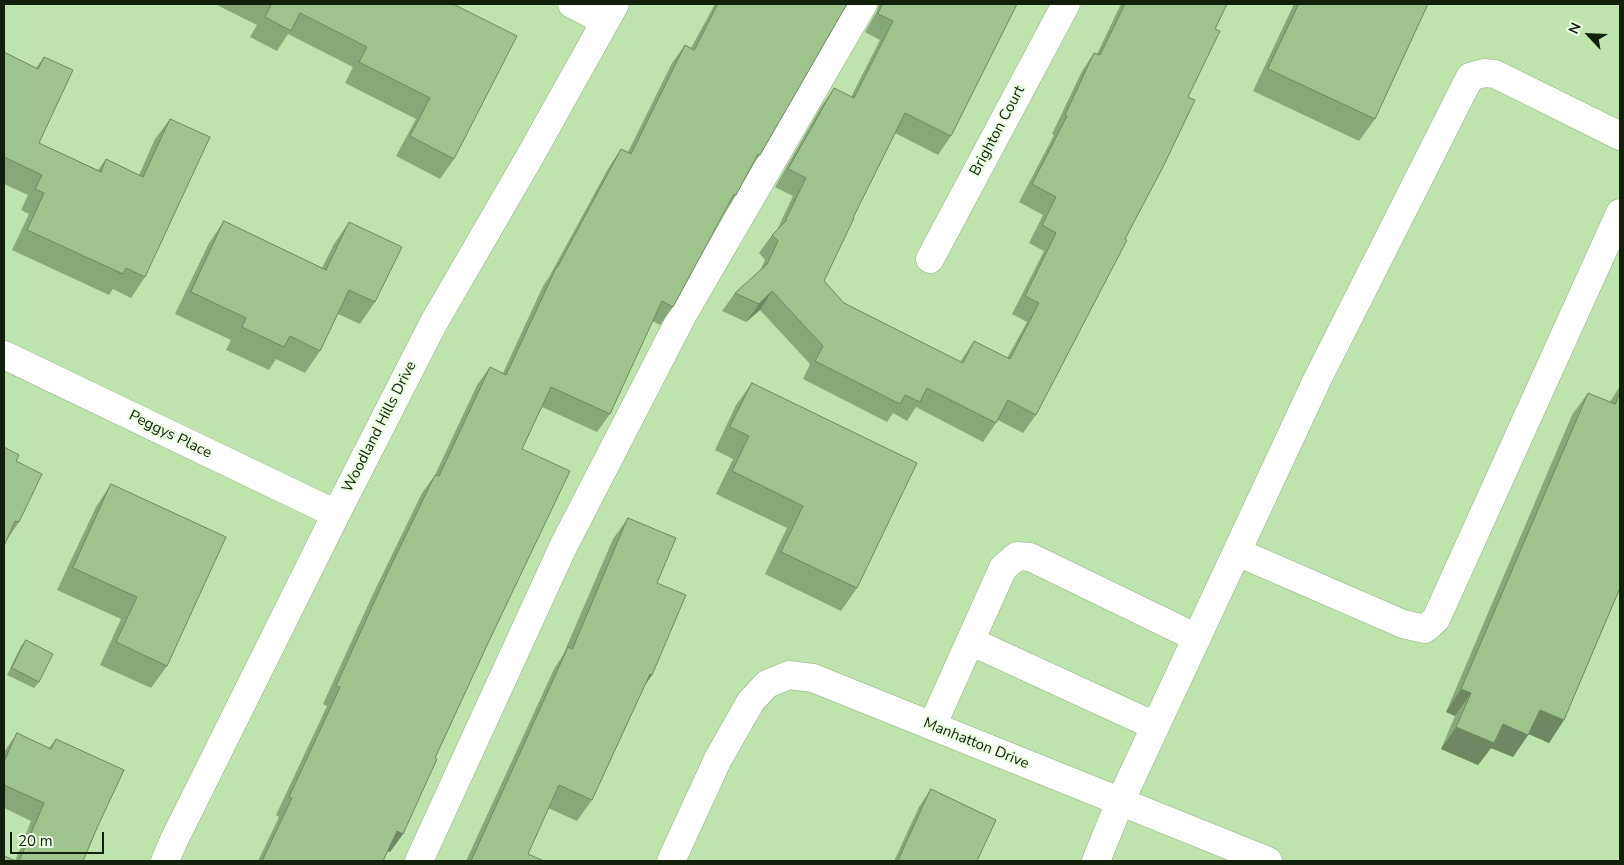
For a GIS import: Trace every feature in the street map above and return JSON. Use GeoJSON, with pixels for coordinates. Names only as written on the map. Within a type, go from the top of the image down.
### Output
{"type":"FeatureCollection","features":[{"type":"Feature","properties":{"kind":"street"},"geometry":{"type":"LineString","coordinates":[[572,4],[610,12]]}},
{"type":"Feature","properties":{"kind":"street"},"geometry":{"type":"LineString","coordinates":[[419,861],[563,547],[682,316],[863,4]]}},
{"type":"Feature","properties":{"kind":"street","name":"Brighton Court"},"geometry":{"type":"LineString","coordinates":[[930,259],[1066,4]]}},
{"type":"Feature","properties":{"kind":"street","name":"Woodland Hills Drive"},"geometry":{"type":"LineString","coordinates":[[165,861],[336,514],[433,324],[530,158],[610,12]]}},
{"type":"Feature","properties":{"kind":"street"},"geometry":{"type":"LineString","coordinates":[[1096,861],[1120,802],[1318,378],[1470,77],[1484,73],[1495,74],[1620,136]]}},
{"type":"Feature","properties":{"kind":"street"},"geometry":{"type":"LineString","coordinates":[[1237,552],[1403,624],[1425,629],[1436,619],[1620,213]]}},
{"type":"Feature","properties":{"kind":"street","name":"Peggys Place"},"geometry":{"type":"LineString","coordinates":[[4,355],[336,514]]}},
{"type":"Feature","properties":{"kind":"street"},"geometry":{"type":"LineString","coordinates":[[932,726],[1003,568],[1017,556],[1030,557],[1197,638]]}},
{"type":"Feature","properties":{"kind":"street"},"geometry":{"type":"LineString","coordinates":[[970,641],[1155,726]]}},
{"type":"Feature","properties":{"kind":"street","name":"Manhatton Drive"},"geometry":{"type":"LineString","coordinates":[[671,861],[718,759],[750,701],[767,684],[789,675],[813,678],[1268,861]]}},
{"type":"Feature","properties":{"kind":"building"},"geometry":{"type":"Polygon","coordinates":[[[269,4],[453,4],[517,36],[454,159],[410,136],[430,98],[359,62],[367,47],[300,13],[291,31],[265,17],[271,5],[269,4]]]}},
{"type":"Feature","properties":{"kind":"building"},"geometry":{"type":"Polygon","coordinates":[[[718,4],[847,4],[760,155],[758,154],[736,195],[734,194],[673,307],[662,301],[610,414],[551,387],[522,449],[570,471],[435,758],[437,759],[403,834],[397,831],[383,861],[262,861],[292,798],[289,797],[340,687],[336,686],[386,576],[435,475],[439,476],[490,367],[506,375],[556,268],[621,149],[631,154],[685,45],[694,50],[718,4]]]}},
{"type":"Feature","properties":{"kind":"building"},"geometry":{"type":"Polygon","coordinates":[[[883,4],[1017,4],[951,136],[905,113],[824,281],[844,303],[963,363],[974,341],[1010,359],[1039,303],[1025,296],[1056,233],[1042,225],[1056,197],[1032,184],[1067,116],[1065,115],[1094,53],[1100,55],[1125,4],[1227,4],[1215,29],[1220,31],[1188,97],[1195,100],[1163,167],[1125,239],[1127,240],[1036,415],[1008,400],[996,423],[927,388],[920,402],[905,395],[900,404],[815,361],[823,346],[772,291],[759,304],[735,293],[767,264],[778,241],[772,235],[787,220],[806,178],[788,169],[834,88],[854,98],[893,21],[878,14],[883,4]]]}},
{"type":"Feature","properties":{"kind":"building"},"geometry":{"type":"Polygon","coordinates":[[[1299,4],[1428,4],[1375,119],[1268,69],[1299,4]]]}},
{"type":"Feature","properties":{"kind":"building"},"geometry":{"type":"Polygon","coordinates":[[[4,52],[38,69],[44,57],[73,70],[39,143],[101,172],[106,159],[143,177],[170,119],[210,137],[145,277],[126,268],[123,274],[27,230],[44,193],[35,189],[42,175],[4,157],[4,52]]]}},
{"type":"Feature","properties":{"kind":"building"},"geometry":{"type":"Polygon","coordinates":[[[224,221],[326,270],[349,222],[402,247],[375,302],[349,290],[320,351],[290,336],[284,347],[242,327],[246,318],[191,292],[224,221]]]}},
{"type":"Feature","properties":{"kind":"building"},"geometry":{"type":"Polygon","coordinates":[[[752,383],[917,463],[857,588],[781,552],[803,506],[732,471],[749,436],[730,427],[752,383]]]}},
{"type":"Feature","properties":{"kind":"building"},"geometry":{"type":"Polygon","coordinates":[[[1620,392],[1620,588],[1564,720],[1540,710],[1528,735],[1503,724],[1494,743],[1456,727],[1471,693],[1461,689],[1588,393],[1615,404],[1620,392]]]}},
{"type":"Feature","properties":{"kind":"building"},"geometry":{"type":"Polygon","coordinates":[[[4,447],[19,455],[16,461],[42,474],[19,522],[15,521],[4,546],[4,447]]]}},
{"type":"Feature","properties":{"kind":"building"},"geometry":{"type":"Polygon","coordinates":[[[111,484],[226,537],[167,666],[116,642],[137,597],[73,568],[111,484]]]}},
{"type":"Feature","properties":{"kind":"building"},"geometry":{"type":"Polygon","coordinates":[[[628,518],[676,538],[657,583],[686,595],[652,675],[650,674],[592,800],[559,785],[528,854],[544,861],[471,861],[568,647],[572,649],[628,518]]]}},
{"type":"Feature","properties":{"kind":"building"},"geometry":{"type":"Polygon","coordinates":[[[26,640],[53,654],[39,682],[12,668],[26,640]]]}},
{"type":"Feature","properties":{"kind":"building"},"geometry":{"type":"Polygon","coordinates":[[[17,733],[51,749],[56,739],[124,770],[83,861],[19,861],[44,803],[4,785],[4,762],[17,733]]]}},
{"type":"Feature","properties":{"kind":"building"},"geometry":{"type":"Polygon","coordinates":[[[931,789],[996,820],[977,861],[898,861],[931,789]]]}},
{"type":"Feature","properties":{"kind":"building"},"geometry":{"type":"Polygon","coordinates":[[[4,856],[16,861],[4,861],[4,856]]]}}]}
